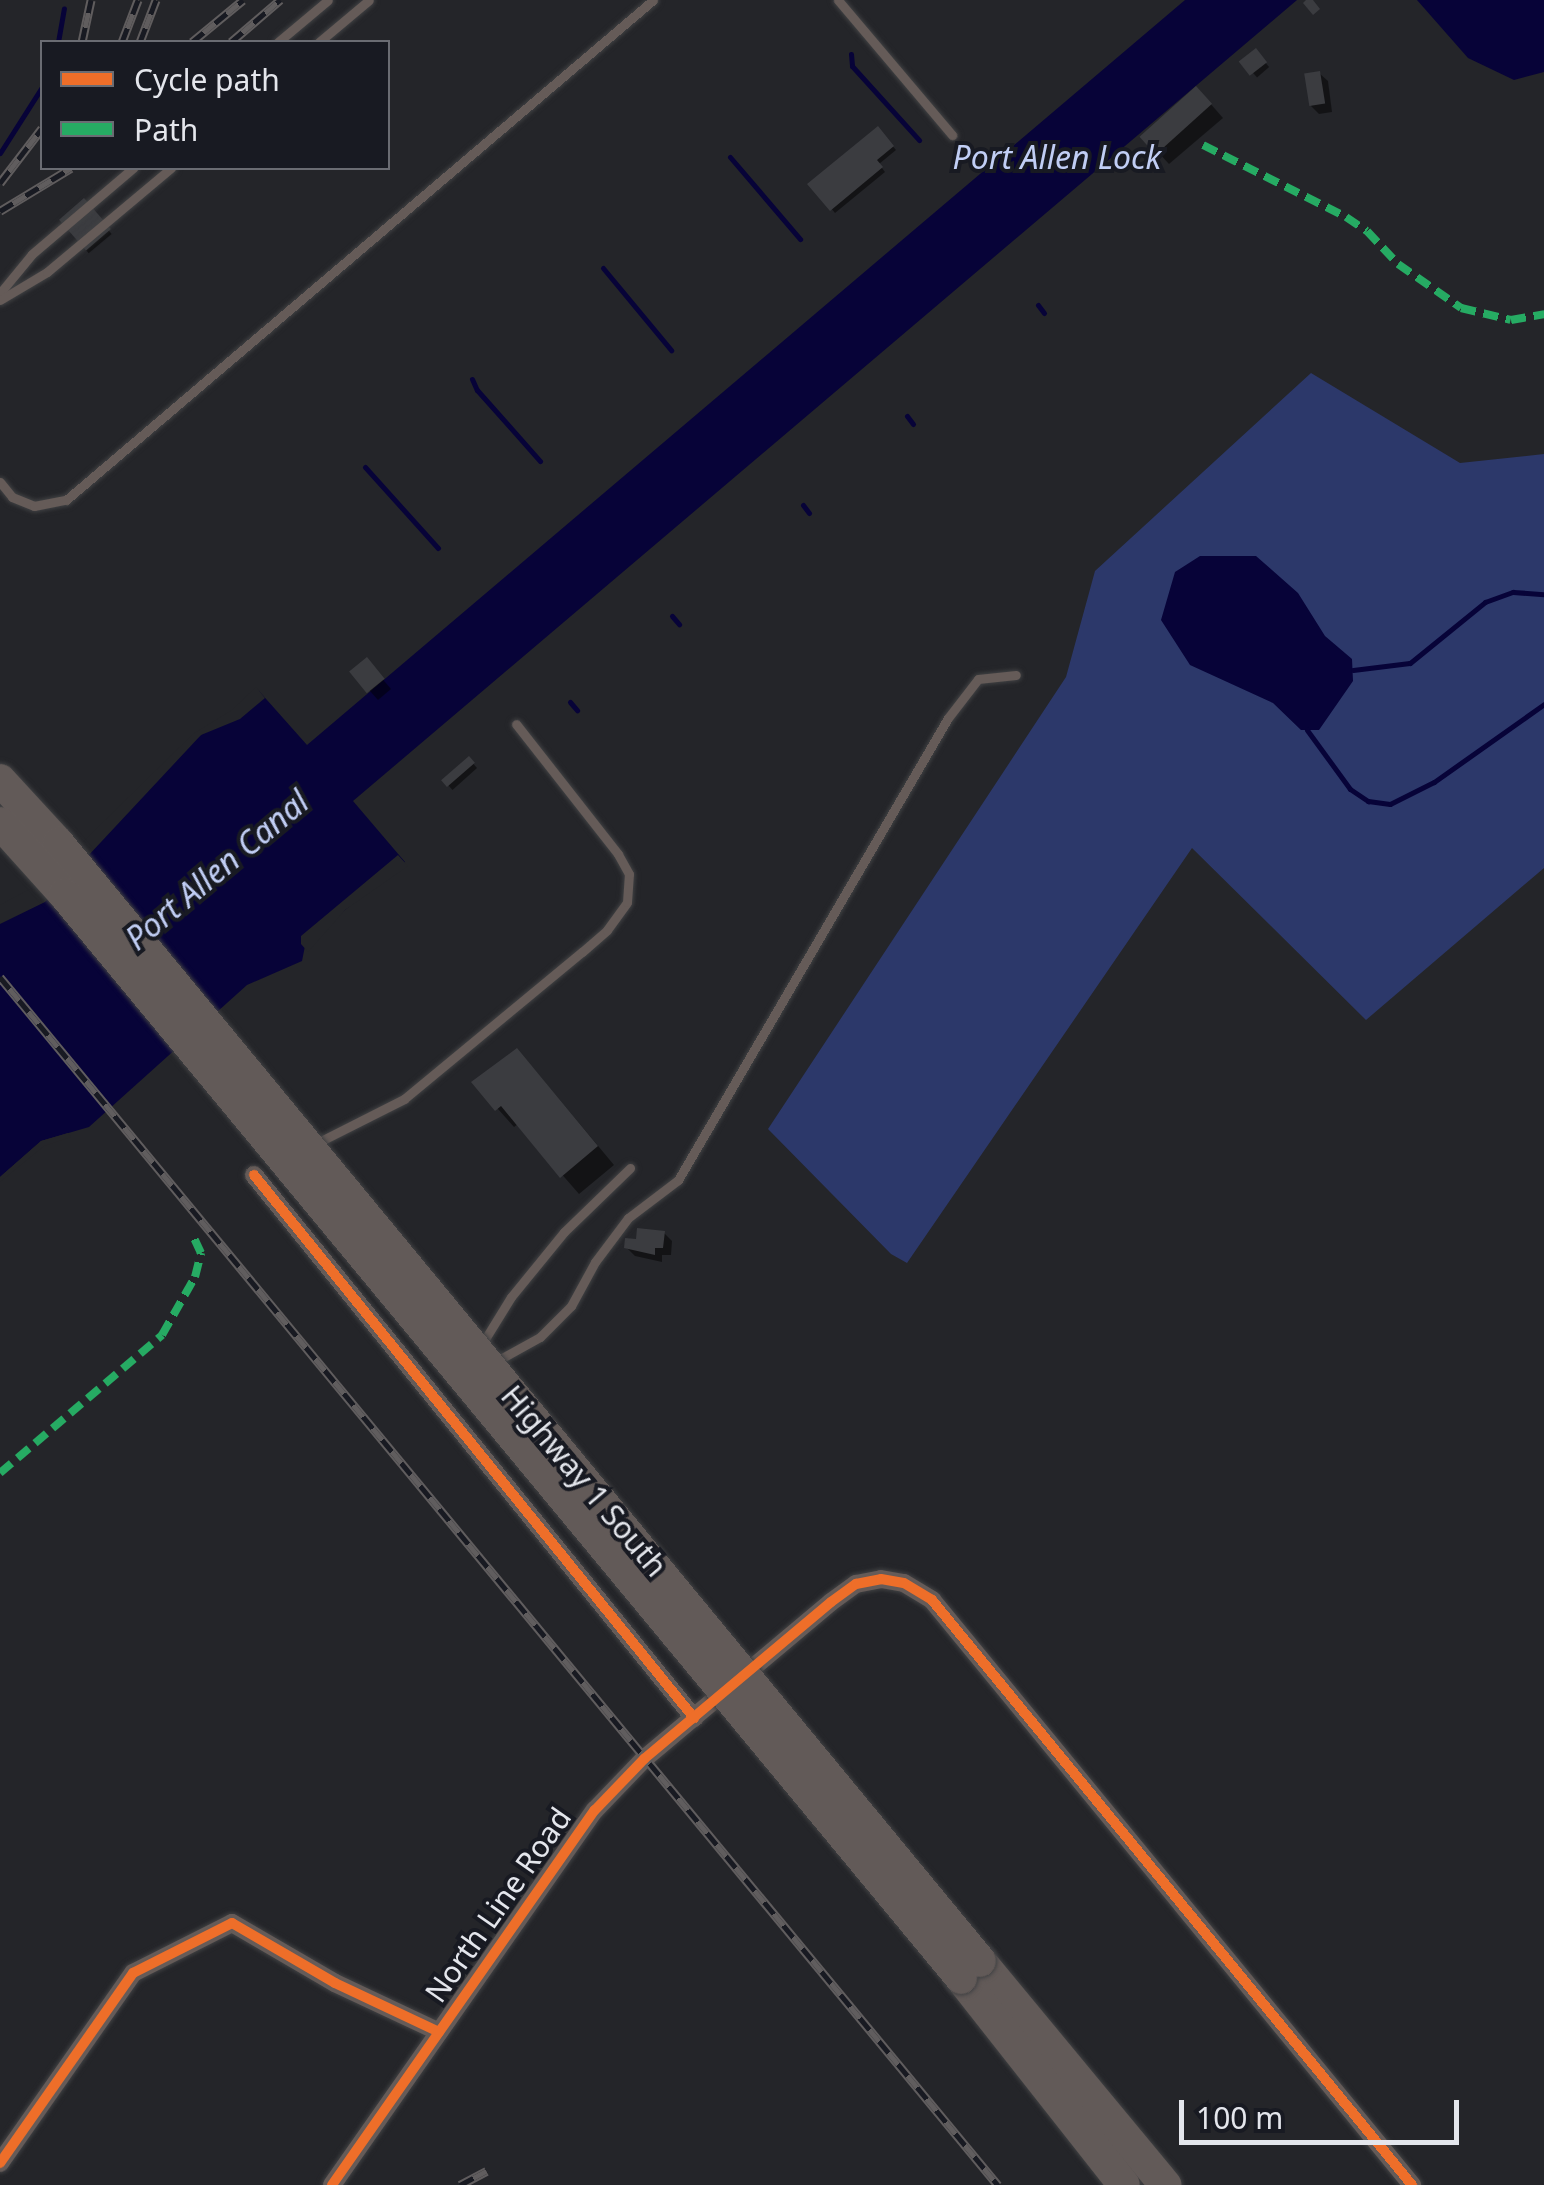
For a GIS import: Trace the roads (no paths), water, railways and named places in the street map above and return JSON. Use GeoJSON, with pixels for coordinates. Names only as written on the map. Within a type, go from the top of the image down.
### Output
{"type":"FeatureCollection","features":[{"type":"Feature","properties":{"kind":"highway","name":"Highway 1 South"},"geometry":{"type":"LineString","coordinates":[[0,780],[71,858],[970,1970],[1165,2185]]}},
{"type":"Feature","properties":{"kind":"highway"},"geometry":{"type":"LineString","coordinates":[[0,823],[64,894],[970,1970],[1124,2185]]}},
{"type":"Feature","properties":{"kind":"street"},"geometry":{"type":"LineString","coordinates":[[254,1175],[694,1718]]}},
{"type":"Feature","properties":{"kind":"street","name":"North Line Road"},"geometry":{"type":"LineString","coordinates":[[332,2185],[595,1810],[644,1759],[856,1584],[881,1579],[920,1590],[1412,2185]]}},
{"type":"Feature","properties":{"kind":"street"},"geometry":{"type":"LineString","coordinates":[[0,2163],[132,1974],[232,1922],[335,1983],[439,2032]]}},
{"type":"Feature","properties":{"kind":"lane"},"geometry":{"type":"LineString","coordinates":[[280,40],[328,0]]}},
{"type":"Feature","properties":{"kind":"lane"},"geometry":{"type":"LineString","coordinates":[[321,40],[369,0]]}},
{"type":"Feature","properties":{"kind":"lane"},"geometry":{"type":"LineString","coordinates":[[0,482],[12,497],[34,506],[66,500],[653,0]]}},
{"type":"Feature","properties":{"kind":"lane"},"geometry":{"type":"LineString","coordinates":[[838,0],[952,135]]}},
{"type":"Feature","properties":{"kind":"lane"},"geometry":{"type":"LineString","coordinates":[[0,296],[32,254],[131,170]]}},
{"type":"Feature","properties":{"kind":"lane"},"geometry":{"type":"LineString","coordinates":[[0,296],[47,272],[169,170]]}},
{"type":"Feature","properties":{"kind":"lane"},"geometry":{"type":"LineString","coordinates":[[434,1396],[462,1376],[540,1337],[572,1306],[595,1262],[628,1218],[678,1180],[948,718],[978,679],[1016,675]]}},
{"type":"Feature","properties":{"kind":"lane"},"geometry":{"type":"LineString","coordinates":[[304,1150],[404,1099],[607,930],[627,902],[629,874],[618,854],[516,724]]}},
{"type":"Feature","properties":{"kind":"lane"},"geometry":{"type":"LineString","coordinates":[[254,1175],[288,1158]]}},
{"type":"Feature","properties":{"kind":"lane"},"geometry":{"type":"LineString","coordinates":[[462,1376],[510,1297],[564,1232],[630,1168]]}},
{"type":"Feature","properties":{"kind":"water"},"geometry":{"type":"Polygon","coordinates":[[[1185,0],[1297,0],[353,801],[405,862],[306,941],[302,961],[247,985],[89,1127],[41,1141],[0,1177],[0,910],[44,887],[197,738],[259,691],[307,745],[1185,0]]]}},
{"type":"Feature","properties":{"kind":"water"},"geometry":{"type":"Polygon","coordinates":[[[1417,0],[1544,0],[1544,72],[1514,80],[1468,58],[1417,0]]]}},
{"type":"Feature","properties":{"kind":"water"},"geometry":{"type":"Polygon","coordinates":[[[1200,556],[1256,556],[1298,593],[1325,636],[1352,659],[1353,681],[1319,730],[1301,730],[1273,703],[1190,665],[1161,620],[1175,572],[1200,556]]]}},
{"type":"Feature","properties":{"kind":"waterway"},"geometry":{"type":"LineString","coordinates":[[58,40],[64,9]]}},
{"type":"Feature","properties":{"kind":"waterway"},"geometry":{"type":"LineString","coordinates":[[851,54],[852,66],[919,140]]}},
{"type":"Feature","properties":{"kind":"waterway"},"geometry":{"type":"LineString","coordinates":[[0,153],[40,90]]}},
{"type":"Feature","properties":{"kind":"waterway"},"geometry":{"type":"LineString","coordinates":[[730,157],[800,239]]}},
{"type":"Feature","properties":{"kind":"waterway"},"geometry":{"type":"LineString","coordinates":[[603,268],[671,350]]}},
{"type":"Feature","properties":{"kind":"waterway"},"geometry":{"type":"LineString","coordinates":[[1038,305],[1044,313]]}},
{"type":"Feature","properties":{"kind":"waterway"},"geometry":{"type":"LineString","coordinates":[[472,379],[477,390],[540,461]]}},
{"type":"Feature","properties":{"kind":"waterway"},"geometry":{"type":"LineString","coordinates":[[907,416],[913,424]]}},
{"type":"Feature","properties":{"kind":"waterway"},"geometry":{"type":"LineString","coordinates":[[365,467],[438,548]]}},
{"type":"Feature","properties":{"kind":"waterway"},"geometry":{"type":"LineString","coordinates":[[803,505],[809,513]]}},
{"type":"Feature","properties":{"kind":"waterway"},"geometry":{"type":"LineString","coordinates":[[1353,670],[1410,663],[1485,602],[1513,592],[1544,594]]}},
{"type":"Feature","properties":{"kind":"waterway"},"geometry":{"type":"LineString","coordinates":[[672,616],[679,624]]}},
{"type":"Feature","properties":{"kind":"waterway"},"geometry":{"type":"LineString","coordinates":[[570,702],[577,710]]}},
{"type":"Feature","properties":{"kind":"waterway"},"geometry":{"type":"LineString","coordinates":[[1307,730],[1350,789],[1368,801],[1390,804],[1434,782],[1544,704]]}},
{"type":"Feature","properties":{"kind":"railway"},"geometry":{"type":"LineString","coordinates":[[82,40],[91,0]]}},
{"type":"Feature","properties":{"kind":"railway"},"geometry":{"type":"LineString","coordinates":[[123,40],[138,0]]}},
{"type":"Feature","properties":{"kind":"railway"},"geometry":{"type":"LineString","coordinates":[[141,40],[156,0]]}},
{"type":"Feature","properties":{"kind":"railway"},"geometry":{"type":"LineString","coordinates":[[194,40],[243,0]]}},
{"type":"Feature","properties":{"kind":"railway"},"geometry":{"type":"LineString","coordinates":[[233,40],[280,0]]}},
{"type":"Feature","properties":{"kind":"railway"},"geometry":{"type":"LineString","coordinates":[[0,183],[40,131]]}},
{"type":"Feature","properties":{"kind":"railway"},"geometry":{"type":"LineString","coordinates":[[0,211],[68,170]]}},
{"type":"Feature","properties":{"kind":"railway"},"geometry":{"type":"LineString","coordinates":[[0,977],[998,2185]]}},
{"type":"Feature","properties":{"kind":"railway"},"geometry":{"type":"LineString","coordinates":[[460,2185],[486,2171]]}},
{"type":"Feature","properties":{"kind":"water label","name":"Port Allen Lock"},"geometry":{"type":"Point","coordinates":[1057,157]}},
{"type":"Feature","properties":{"kind":"water label","name":"Port Allen Canal"},"geometry":{"type":"Point","coordinates":[217,870]}}]}
